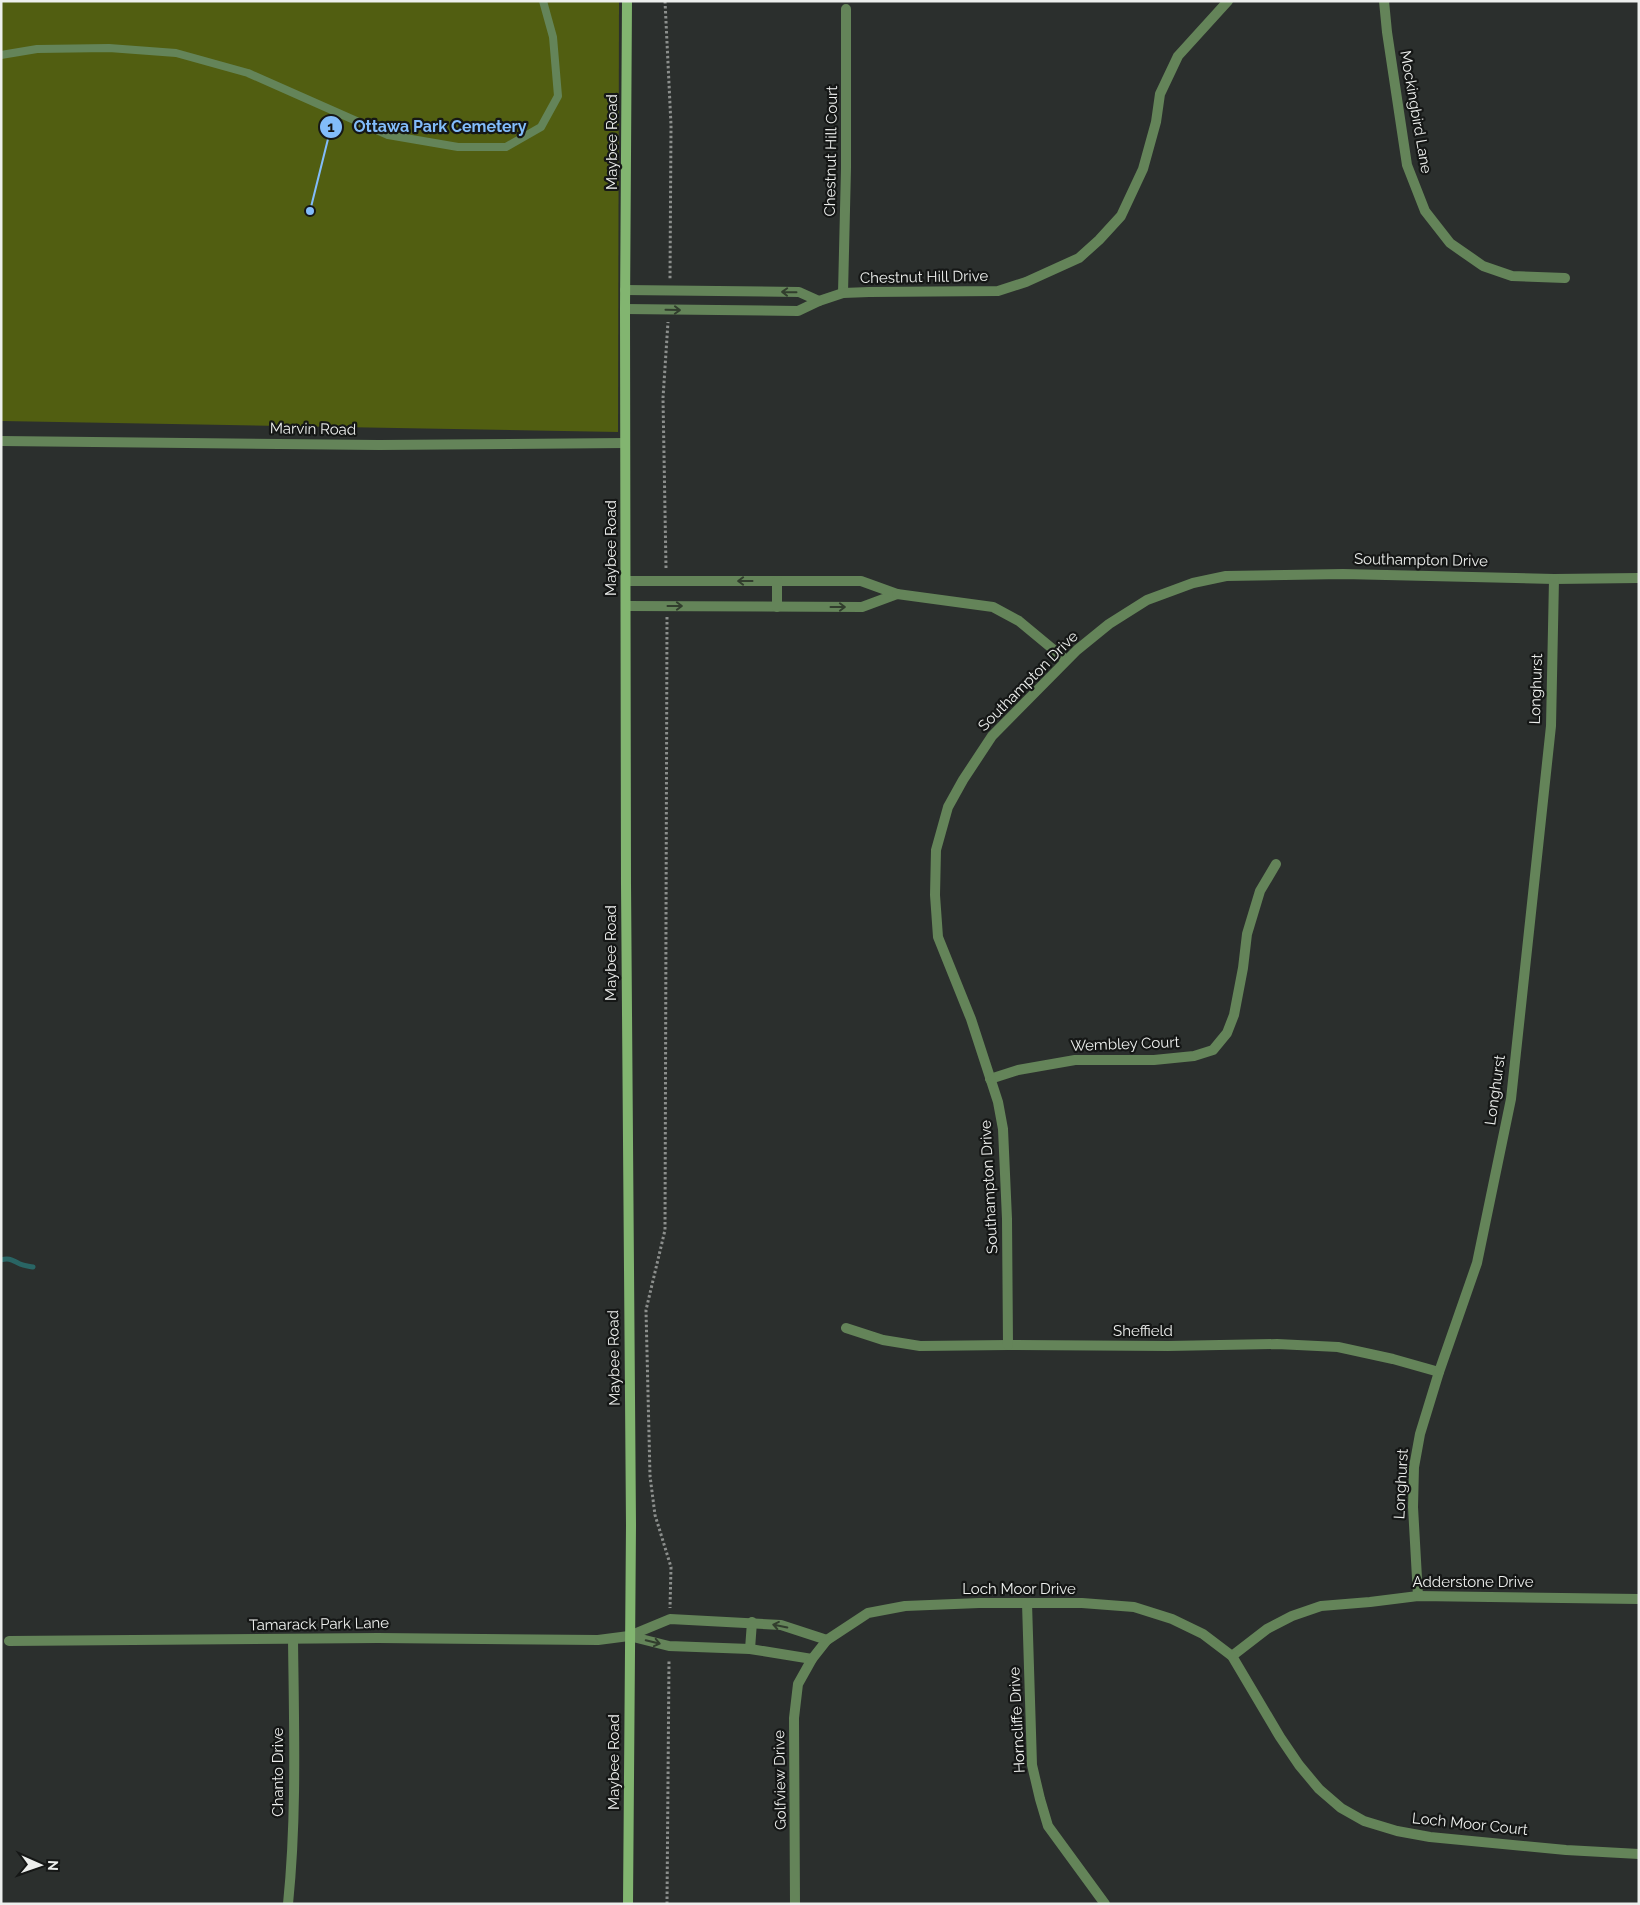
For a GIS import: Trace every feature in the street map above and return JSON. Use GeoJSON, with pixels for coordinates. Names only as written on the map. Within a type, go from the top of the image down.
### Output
{"type":"FeatureCollection","features":[{"type":"Feature","properties":{"kind":"main road","name":"Maybee Road"},"geometry":{"type":"LineString","coordinates":[[627,1],[625,443],[627,1085],[631,1524],[628,1904]]}},
{"type":"Feature","properties":{"kind":"street","name":"Chestnut Hill Drive"},"geometry":{"type":"LineString","coordinates":[[625,309],[798,311],[819,301],[843,294],[998,291],[1026,282],[1079,258],[1100,240],[1121,216],[1143,168],[1156,122],[1160,94],[1178,56],[1228,1]]}},
{"type":"Feature","properties":{"kind":"street","name":"Mockingbird Lane"},"geometry":{"type":"LineString","coordinates":[[1384,1],[1387,32],[1408,165],[1425,211],[1450,243],[1483,266],[1512,276],[1565,278]]}},
{"type":"Feature","properties":{"kind":"street","name":"Chestnut Hill Court"},"geometry":{"type":"LineString","coordinates":[[843,294],[846,168],[846,9]]}},
{"type":"Feature","properties":{"kind":"street"},"geometry":{"type":"LineString","coordinates":[[625,290],[800,292],[819,301]]}},
{"type":"Feature","properties":{"kind":"street"},"geometry":{"type":"LineString","coordinates":[[734,291],[735,310]]}},
{"type":"Feature","properties":{"kind":"street","name":"Marvin Road"},"geometry":{"type":"LineString","coordinates":[[1,441],[379,445],[625,443]]}},
{"type":"Feature","properties":{"kind":"street","name":"Southampton Drive"},"geometry":{"type":"LineString","coordinates":[[1008,1345],[1007,1219],[1003,1129],[998,1102],[970,1019],[938,936],[935,895],[936,850],[948,807],[992,736],[1066,660],[1109,624],[1146,600],[1193,583],[1226,576],[1343,574],[1554,579],[1639,578]]}},
{"type":"Feature","properties":{"kind":"street","name":"Longhurst"},"geometry":{"type":"LineString","coordinates":[[1418,1596],[1414,1554],[1414,1467],[1420,1434],[1439,1372],[1477,1263],[1511,1099],[1551,726],[1554,579]]}},
{"type":"Feature","properties":{"kind":"street"},"geometry":{"type":"LineString","coordinates":[[626,581],[861,582],[897,594],[993,607],[1020,621],[1066,660]]}},
{"type":"Feature","properties":{"kind":"street"},"geometry":{"type":"LineString","coordinates":[[776,581],[777,606]]}},
{"type":"Feature","properties":{"kind":"street"},"geometry":{"type":"LineString","coordinates":[[626,606],[862,607],[897,594]]}},
{"type":"Feature","properties":{"kind":"street","name":"Wembley Court"},"geometry":{"type":"LineString","coordinates":[[990,1079],[1018,1070],[1075,1060],[1154,1060],[1194,1056],[1213,1050],[1228,1034],[1234,1015],[1243,968],[1247,934],[1260,891],[1276,864]]}},
{"type":"Feature","properties":{"kind":"street","name":"Sheffield"},"geometry":{"type":"LineString","coordinates":[[846,1328],[883,1340],[920,1346],[1276,1344],[1338,1347],[1393,1359],[1439,1372]]}},
{"type":"Feature","properties":{"kind":"street","name":"Adderstone Drive"},"geometry":{"type":"LineString","coordinates":[[1232,1656],[1266,1629],[1292,1616],[1321,1606],[1418,1596],[1639,1600]]}},
{"type":"Feature","properties":{"kind":"street","name":"Loch Moor Drive"},"geometry":{"type":"LineString","coordinates":[[812,1659],[827,1640],[868,1613],[905,1606],[1027,1603],[1082,1603],[1134,1607],[1172,1619],[1203,1634],[1232,1656]]}},
{"type":"Feature","properties":{"kind":"street","name":"Horncliffe Drive"},"geometry":{"type":"LineString","coordinates":[[1027,1603],[1032,1765],[1040,1799],[1048,1826],[1105,1904]]}},
{"type":"Feature","properties":{"kind":"street"},"geometry":{"type":"LineString","coordinates":[[629,1636],[670,1619],[781,1625],[827,1640]]}},
{"type":"Feature","properties":{"kind":"street"},"geometry":{"type":"LineString","coordinates":[[750,1649],[752,1622]]}},
{"type":"Feature","properties":{"kind":"street"},"geometry":{"type":"LineString","coordinates":[[629,1636],[669,1646],[750,1649],[812,1659]]}},
{"type":"Feature","properties":{"kind":"street","name":"Tamarack Park Lane"},"geometry":{"type":"LineString","coordinates":[[9,1641],[378,1638],[598,1640],[629,1636]]}},
{"type":"Feature","properties":{"kind":"street","name":"Chanto Drive"},"geometry":{"type":"LineString","coordinates":[[288,1904],[292,1861],[294,1758],[293,1639]]}},
{"type":"Feature","properties":{"kind":"street","name":"Loch Moor Court"},"geometry":{"type":"LineString","coordinates":[[1232,1656],[1280,1737],[1299,1765],[1319,1790],[1341,1808],[1364,1821],[1398,1831],[1430,1837],[1566,1850],[1639,1854]]}},
{"type":"Feature","properties":{"kind":"street","name":"Golfview Drive"},"geometry":{"type":"LineString","coordinates":[[795,1904],[794,1718],[798,1684],[812,1659]]}},
{"type":"Feature","properties":{"kind":"lane"},"geometry":{"type":"LineString","coordinates":[[1,55],[37,49],[110,48],[176,53],[248,73],[388,135],[458,147],[506,146],[541,127],[558,96],[553,36],[543,1]]}},
{"type":"Feature","properties":{"kind":"path"},"geometry":{"type":"LineString","coordinates":[[664,1],[671,125],[670,291]]}},
{"type":"Feature","properties":{"kind":"path"},"geometry":{"type":"LineString","coordinates":[[666,581],[663,398],[669,310]]}},
{"type":"Feature","properties":{"kind":"path"},"geometry":{"type":"LineString","coordinates":[[667,606],[666,1230],[646,1310],[650,1476],[655,1515],[671,1566],[670,1619]]}},
{"type":"Feature","properties":{"kind":"path"},"geometry":{"type":"LineString","coordinates":[[667,1904],[669,1646]]}},
{"type":"Feature","properties":{"kind":"green space"},"geometry":{"type":"Polygon","coordinates":[[[1,1],[619,1],[618,432],[1,421],[1,1]]]}},
{"type":"Feature","properties":{"kind":"waterway"},"geometry":{"type":"LineString","coordinates":[[1,1260],[9,1259],[22,1265],[33,1267]]}},
{"type":"Feature","properties":{"kind":"place","name":"Ottawa Park Cemetery"},"geometry":{"type":"Point","coordinates":[310,211]}}]}
